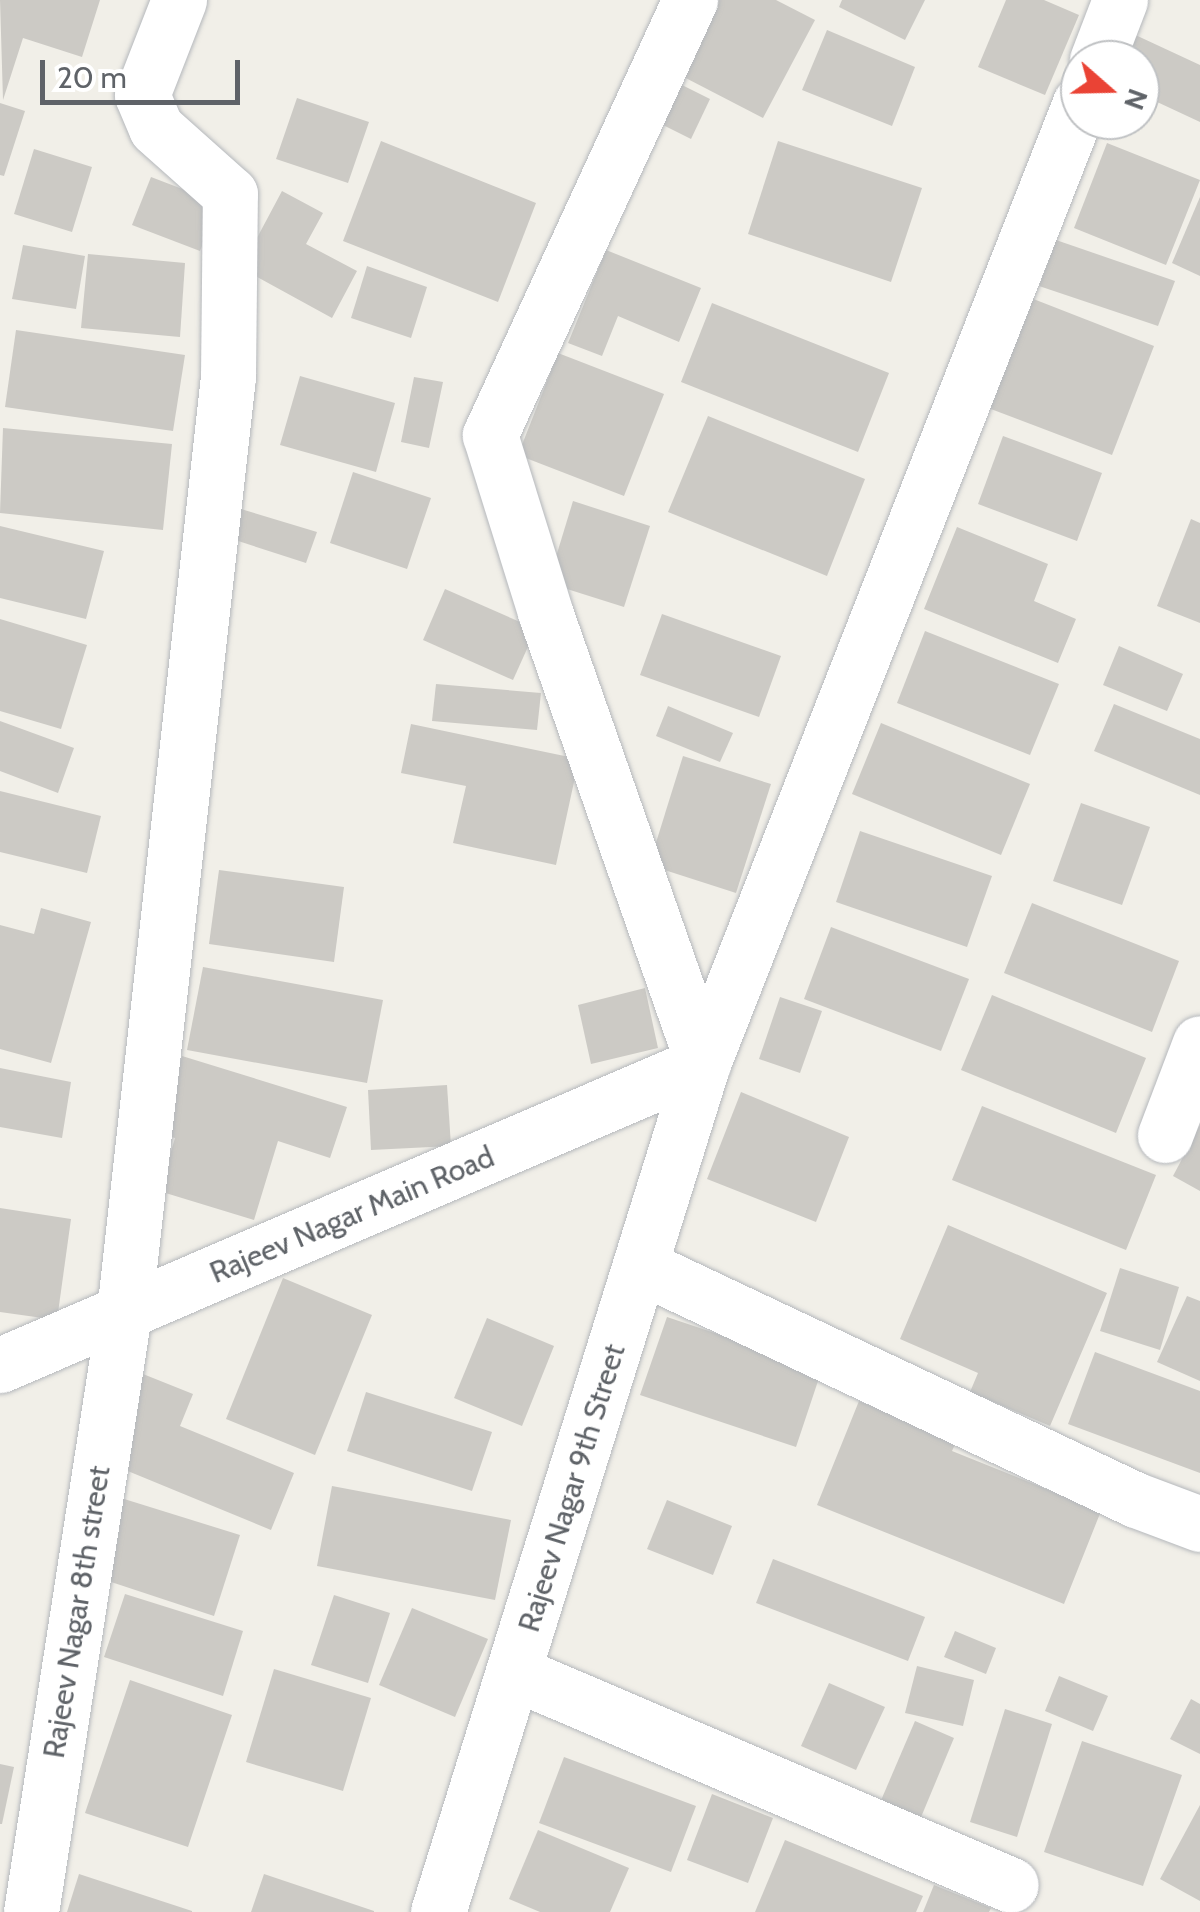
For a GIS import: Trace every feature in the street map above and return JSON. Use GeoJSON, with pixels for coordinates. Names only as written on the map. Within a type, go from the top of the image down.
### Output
{"type":"FeatureCollection","features":[{"type":"Feature","properties":{"kind":"street","name":"Rajeev Nagar 8th street"},"geometry":{"type":"LineString","coordinates":[[31,1912],[124,1313],[228,377],[230,194],[156,128],[142,95],[179,0]]}},
{"type":"Feature","properties":{"kind":"street"},"geometry":{"type":"LineString","coordinates":[[690,0],[490,435],[546,612],[703,1064]]}},
{"type":"Feature","properties":{"kind":"street"},"geometry":{"type":"LineString","coordinates":[[1105,40],[1120,0]]}},
{"type":"Feature","properties":{"kind":"street","name":"Rajeev Nagar 9th Street"},"geometry":{"type":"LineString","coordinates":[[438,1912],[516,1673],[703,1064],[1065,140]]}},
{"type":"Feature","properties":{"kind":"street"},"geometry":{"type":"LineString","coordinates":[[1164,1134],[1200,1043]]}},
{"type":"Feature","properties":{"kind":"street","name":"Rajeev Nagar Main Road"},"geometry":{"type":"LineString","coordinates":[[0,1365],[703,1064]]}},
{"type":"Feature","properties":{"kind":"street"},"geometry":{"type":"LineString","coordinates":[[640,1266],[1136,1500],[1200,1524]]}},
{"type":"Feature","properties":{"kind":"street"},"geometry":{"type":"LineString","coordinates":[[516,1673],[1011,1885]]}},
{"type":"Feature","properties":{"kind":"building"},"geometry":{"type":"Polygon","coordinates":[[[0,0],[100,0],[82,57],[23,38],[3,100],[0,0]]]}},
{"type":"Feature","properties":{"kind":"building"},"geometry":{"type":"Polygon","coordinates":[[[717,0],[776,0],[815,20],[763,118],[678,74],[717,0]]]}},
{"type":"Feature","properties":{"kind":"building"},"geometry":{"type":"Polygon","coordinates":[[[842,0],[925,0],[905,40],[839,7],[842,0]]]}},
{"type":"Feature","properties":{"kind":"building"},"geometry":{"type":"Polygon","coordinates":[[[1006,0],[1044,0],[1079,15],[1068,40],[1060,40],[1060,60],[1045,95],[978,67],[1006,0]]]}},
{"type":"Feature","properties":{"kind":"building"},"geometry":{"type":"Polygon","coordinates":[[[827,30],[915,67],[892,126],[802,90],[827,30]]]}},
{"type":"Feature","properties":{"kind":"building"},"geometry":{"type":"Polygon","coordinates":[[[1129,32],[1146,40],[1125,40],[1129,32]]]}},
{"type":"Feature","properties":{"kind":"building"},"geometry":{"type":"Polygon","coordinates":[[[1160,46],[1200,65],[1200,122],[1160,103],[1160,46]]]}},
{"type":"Feature","properties":{"kind":"building"},"geometry":{"type":"Polygon","coordinates":[[[676,82],[710,99],[691,139],[657,122],[676,82]]]}},
{"type":"Feature","properties":{"kind":"building"},"geometry":{"type":"Polygon","coordinates":[[[297,98],[369,122],[348,183],[276,159],[297,98]]]}},
{"type":"Feature","properties":{"kind":"building"},"geometry":{"type":"Polygon","coordinates":[[[0,103],[25,111],[4,176],[0,175],[0,103]]]}},
{"type":"Feature","properties":{"kind":"building"},"geometry":{"type":"Polygon","coordinates":[[[381,141],[536,203],[498,302],[343,241],[381,141]]]}},
{"type":"Feature","properties":{"kind":"building"},"geometry":{"type":"Polygon","coordinates":[[[778,141],[922,188],[891,282],[748,234],[778,141]]]}},
{"type":"Feature","properties":{"kind":"building"},"geometry":{"type":"Polygon","coordinates":[[[1107,143],[1200,180],[1166,265],[1074,228],[1107,143]]]}},
{"type":"Feature","properties":{"kind":"building"},"geometry":{"type":"Polygon","coordinates":[[[34,149],[92,167],[72,232],[14,214],[34,149]]]}},
{"type":"Feature","properties":{"kind":"building"},"geometry":{"type":"Polygon","coordinates":[[[151,177],[219,203],[200,251],[132,225],[151,177]]]}},
{"type":"Feature","properties":{"kind":"building"},"geometry":{"type":"Polygon","coordinates":[[[282,191],[323,213],[306,244],[357,271],[332,318],[241,268],[282,191]]]}},
{"type":"Feature","properties":{"kind":"building"},"geometry":{"type":"Polygon","coordinates":[[[1200,197],[1200,276],[1172,263],[1200,197]]]}},
{"type":"Feature","properties":{"kind":"building"},"geometry":{"type":"Polygon","coordinates":[[[1056,240],[1175,281],[1158,326],[1039,286],[1056,240]]]}},
{"type":"Feature","properties":{"kind":"building"},"geometry":{"type":"Polygon","coordinates":[[[23,245],[85,256],[76,309],[12,299],[23,245]]]}},
{"type":"Feature","properties":{"kind":"building"},"geometry":{"type":"Polygon","coordinates":[[[606,250],[701,288],[679,342],[618,316],[602,356],[568,343],[606,250]]]}},
{"type":"Feature","properties":{"kind":"building"},"geometry":{"type":"Polygon","coordinates":[[[88,254],[185,263],[180,337],[81,328],[88,254]]]}},
{"type":"Feature","properties":{"kind":"building"},"geometry":{"type":"Polygon","coordinates":[[[367,266],[427,287],[411,338],[351,318],[367,266]]]}},
{"type":"Feature","properties":{"kind":"building"},"geometry":{"type":"Polygon","coordinates":[[[1018,293],[1154,346],[1112,455],[975,403],[1018,293]]]}},
{"type":"Feature","properties":{"kind":"building"},"geometry":{"type":"Polygon","coordinates":[[[712,303],[889,373],[858,452],[681,382],[712,303]]]}},
{"type":"Feature","properties":{"kind":"building"},"geometry":{"type":"Polygon","coordinates":[[[16,330],[185,355],[173,431],[5,407],[16,330]]]}},
{"type":"Feature","properties":{"kind":"building"},"geometry":{"type":"Polygon","coordinates":[[[558,353],[664,394],[624,496],[518,455],[558,353]]]}},
{"type":"Feature","properties":{"kind":"building"},"geometry":{"type":"Polygon","coordinates":[[[300,376],[395,403],[376,472],[280,445],[300,376]]]}},
{"type":"Feature","properties":{"kind":"building"},"geometry":{"type":"Polygon","coordinates":[[[414,377],[443,382],[429,448],[401,442],[414,377]]]}},
{"type":"Feature","properties":{"kind":"building"},"geometry":{"type":"Polygon","coordinates":[[[708,416],[865,479],[827,576],[668,512],[708,416]]]}},
{"type":"Feature","properties":{"kind":"building"},"geometry":{"type":"Polygon","coordinates":[[[3,428],[172,444],[163,530],[0,513],[3,428]]]}},
{"type":"Feature","properties":{"kind":"building"},"geometry":{"type":"Polygon","coordinates":[[[1003,436],[1102,473],[1077,541],[978,504],[1003,436]]]}},
{"type":"Feature","properties":{"kind":"building"},"geometry":{"type":"Polygon","coordinates":[[[353,472],[431,498],[407,569],[330,543],[353,472]]]}},
{"type":"Feature","properties":{"kind":"building"},"geometry":{"type":"Polygon","coordinates":[[[573,501],[650,526],[624,607],[548,583],[573,501]]]}},
{"type":"Feature","properties":{"kind":"building"},"geometry":{"type":"Polygon","coordinates":[[[241,509],[317,532],[306,563],[232,539],[241,509]]]}},
{"type":"Feature","properties":{"kind":"building"},"geometry":{"type":"Polygon","coordinates":[[[1191,519],[1200,523],[1200,623],[1157,606],[1191,519]]]}},
{"type":"Feature","properties":{"kind":"building"},"geometry":{"type":"Polygon","coordinates":[[[0,526],[104,551],[86,619],[0,598],[0,526]]]}},
{"type":"Feature","properties":{"kind":"building"},"geometry":{"type":"Polygon","coordinates":[[[957,527],[1048,564],[1034,601],[1076,619],[1058,663],[924,609],[957,527]]]}},
{"type":"Feature","properties":{"kind":"building"},"geometry":{"type":"Polygon","coordinates":[[[445,589],[536,629],[513,680],[423,640],[445,589]]]}},
{"type":"Feature","properties":{"kind":"building"},"geometry":{"type":"Polygon","coordinates":[[[662,614],[781,656],[759,717],[640,675],[662,614]]]}},
{"type":"Feature","properties":{"kind":"building"},"geometry":{"type":"Polygon","coordinates":[[[0,619],[87,645],[61,729],[0,711],[0,619]]]}},
{"type":"Feature","properties":{"kind":"building"},"geometry":{"type":"Polygon","coordinates":[[[925,631],[1059,684],[1030,755],[897,703],[925,631]]]}},
{"type":"Feature","properties":{"kind":"building"},"geometry":{"type":"Polygon","coordinates":[[[1119,646],[1183,674],[1167,711],[1103,685],[1119,646]]]}},
{"type":"Feature","properties":{"kind":"building"},"geometry":{"type":"Polygon","coordinates":[[[436,684],[541,693],[537,730],[432,721],[436,684]]]}},
{"type":"Feature","properties":{"kind":"building"},"geometry":{"type":"Polygon","coordinates":[[[1114,704],[1200,739],[1200,795],[1094,751],[1114,704]]]}},
{"type":"Feature","properties":{"kind":"building"},"geometry":{"type":"Polygon","coordinates":[[[668,706],[733,733],[720,762],[656,736],[668,706]]]}},
{"type":"Feature","properties":{"kind":"building"},"geometry":{"type":"Polygon","coordinates":[[[0,721],[74,748],[58,793],[0,771],[0,721]]]}},
{"type":"Feature","properties":{"kind":"building"},"geometry":{"type":"Polygon","coordinates":[[[881,723],[1030,784],[1001,855],[852,794],[881,723]]]}},
{"type":"Feature","properties":{"kind":"building"},"geometry":{"type":"Polygon","coordinates":[[[411,724],[579,759],[556,865],[453,843],[466,786],[401,773],[411,724]]]}},
{"type":"Feature","properties":{"kind":"building"},"geometry":{"type":"Polygon","coordinates":[[[683,756],[771,784],[736,893],[649,865],[683,756]]]}},
{"type":"Feature","properties":{"kind":"building"},"geometry":{"type":"Polygon","coordinates":[[[0,791],[101,816],[87,873],[0,852],[0,791]]]}},
{"type":"Feature","properties":{"kind":"building"},"geometry":{"type":"Polygon","coordinates":[[[1081,803],[1150,827],[1122,905],[1053,881],[1081,803]]]}},
{"type":"Feature","properties":{"kind":"building"},"geometry":{"type":"Polygon","coordinates":[[[860,831],[992,876],[967,947],[836,902],[860,831]]]}},
{"type":"Feature","properties":{"kind":"building"},"geometry":{"type":"Polygon","coordinates":[[[219,870],[344,887],[334,962],[209,944],[219,870]]]}},
{"type":"Feature","properties":{"kind":"building"},"geometry":{"type":"Polygon","coordinates":[[[1032,903],[1179,961],[1152,1032],[1004,973],[1032,903]]]}},
{"type":"Feature","properties":{"kind":"building"},"geometry":{"type":"Polygon","coordinates":[[[41,908],[91,922],[51,1063],[0,1049],[0,925],[34,934],[41,908]]]}},
{"type":"Feature","properties":{"kind":"building"},"geometry":{"type":"Polygon","coordinates":[[[831,927],[969,979],[941,1051],[804,999],[831,927]]]}},
{"type":"Feature","properties":{"kind":"building"},"geometry":{"type":"Polygon","coordinates":[[[203,967],[383,1000],[367,1083],[187,1050],[203,967]]]}},
{"type":"Feature","properties":{"kind":"building"},"geometry":{"type":"Polygon","coordinates":[[[645,988],[658,1048],[591,1064],[578,1005],[645,988]]]}},
{"type":"Feature","properties":{"kind":"building"},"geometry":{"type":"Polygon","coordinates":[[[992,995],[1146,1058],[1116,1133],[961,1070],[992,995]]]}},
{"type":"Feature","properties":{"kind":"building"},"geometry":{"type":"Polygon","coordinates":[[[780,997],[822,1011],[800,1073],[759,1059],[780,997]]]}},
{"type":"Feature","properties":{"kind":"building"},"geometry":{"type":"Polygon","coordinates":[[[182,1056],[347,1107],[330,1158],[278,1141],[254,1220],[159,1191],[175,1138],[158,1133],[182,1056]]]}},
{"type":"Feature","properties":{"kind":"building"},"geometry":{"type":"Polygon","coordinates":[[[0,1068],[71,1082],[62,1138],[0,1127],[0,1068]]]}},
{"type":"Feature","properties":{"kind":"building"},"geometry":{"type":"Polygon","coordinates":[[[447,1085],[451,1146],[371,1150],[368,1090],[447,1085]]]}},
{"type":"Feature","properties":{"kind":"building"},"geometry":{"type":"Polygon","coordinates":[[[741,1092],[849,1137],[816,1222],[707,1179],[741,1092]]]}},
{"type":"Feature","properties":{"kind":"building"},"geometry":{"type":"Polygon","coordinates":[[[982,1106],[1156,1175],[1126,1250],[952,1180],[982,1106]]]}},
{"type":"Feature","properties":{"kind":"building"},"geometry":{"type":"Polygon","coordinates":[[[1200,1125],[1200,1191],[1173,1176],[1200,1125]]]}},
{"type":"Feature","properties":{"kind":"building"},"geometry":{"type":"Polygon","coordinates":[[[0,1208],[71,1219],[57,1320],[0,1312],[0,1208]]]}},
{"type":"Feature","properties":{"kind":"building"},"geometry":{"type":"Polygon","coordinates":[[[948,1225],[1107,1293],[1050,1426],[970,1392],[978,1373],[900,1339],[948,1225]]]}},
{"type":"Feature","properties":{"kind":"building"},"geometry":{"type":"Polygon","coordinates":[[[1120,1268],[1179,1287],[1160,1350],[1100,1331],[1120,1268]]]}},
{"type":"Feature","properties":{"kind":"building"},"geometry":{"type":"Polygon","coordinates":[[[283,1278],[372,1315],[315,1455],[226,1419],[283,1278]]]}},
{"type":"Feature","properties":{"kind":"building"},"geometry":{"type":"Polygon","coordinates":[[[1187,1296],[1200,1301],[1200,1381],[1157,1362],[1187,1296]]]}},
{"type":"Feature","properties":{"kind":"building"},"geometry":{"type":"Polygon","coordinates":[[[667,1317],[822,1369],[796,1447],[640,1395],[667,1317]]]}},
{"type":"Feature","properties":{"kind":"building"},"geometry":{"type":"Polygon","coordinates":[[[487,1318],[554,1346],[522,1426],[454,1398],[487,1318]]]}},
{"type":"Feature","properties":{"kind":"building"},"geometry":{"type":"Polygon","coordinates":[[[1095,1352],[1200,1391],[1200,1473],[1068,1424],[1095,1352]]]}},
{"type":"Feature","properties":{"kind":"building"},"geometry":{"type":"Polygon","coordinates":[[[138,1372],[193,1394],[180,1426],[294,1473],[271,1530],[101,1460],[138,1372]]]}},
{"type":"Feature","properties":{"kind":"building"},"geometry":{"type":"Polygon","coordinates":[[[366,1392],[492,1432],[472,1491],[347,1451],[366,1392]]]}},
{"type":"Feature","properties":{"kind":"building"},"geometry":{"type":"Polygon","coordinates":[[[859,1401],[957,1440],[952,1451],[1101,1511],[1064,1604],[817,1505],[859,1401]]]}},
{"type":"Feature","properties":{"kind":"building"},"geometry":{"type":"Polygon","coordinates":[[[332,1486],[511,1520],[495,1600],[317,1566],[332,1486]]]}},
{"type":"Feature","properties":{"kind":"building"},"geometry":{"type":"Polygon","coordinates":[[[121,1498],[240,1535],[214,1616],[96,1577],[121,1498]]]}},
{"type":"Feature","properties":{"kind":"building"},"geometry":{"type":"Polygon","coordinates":[[[667,1500],[732,1526],[713,1575],[647,1549],[667,1500]]]}},
{"type":"Feature","properties":{"kind":"building"},"geometry":{"type":"Polygon","coordinates":[[[773,1559],[925,1617],[908,1661],[756,1603],[773,1559]]]}},
{"type":"Feature","properties":{"kind":"building"},"geometry":{"type":"Polygon","coordinates":[[[125,1594],[243,1631],[223,1696],[104,1657],[125,1594]]]}},
{"type":"Feature","properties":{"kind":"building"},"geometry":{"type":"Polygon","coordinates":[[[334,1595],[390,1613],[368,1683],[311,1665],[334,1595]]]}},
{"type":"Feature","properties":{"kind":"building"},"geometry":{"type":"Polygon","coordinates":[[[412,1608],[488,1639],[455,1717],[379,1685],[412,1608]]]}},
{"type":"Feature","properties":{"kind":"building"},"geometry":{"type":"Polygon","coordinates":[[[955,1631],[996,1648],[986,1674],[944,1657],[955,1631]]]}},
{"type":"Feature","properties":{"kind":"building"},"geometry":{"type":"Polygon","coordinates":[[[917,1666],[974,1680],[963,1726],[905,1713],[917,1666]]]}},
{"type":"Feature","properties":{"kind":"building"},"geometry":{"type":"Polygon","coordinates":[[[274,1669],[371,1698],[343,1791],[246,1762],[274,1669]]]}},
{"type":"Feature","properties":{"kind":"building"},"geometry":{"type":"Polygon","coordinates":[[[1059,1676],[1108,1696],[1093,1731],[1045,1711],[1059,1676]]]}},
{"type":"Feature","properties":{"kind":"building"},"geometry":{"type":"Polygon","coordinates":[[[130,1680],[232,1715],[188,1847],[85,1813],[130,1680]]]}},
{"type":"Feature","properties":{"kind":"building"},"geometry":{"type":"Polygon","coordinates":[[[829,1683],[885,1707],[856,1770],[801,1746],[829,1683]]]}},
{"type":"Feature","properties":{"kind":"building"},"geometry":{"type":"Polygon","coordinates":[[[1191,1699],[1200,1704],[1200,1754],[1170,1739],[1191,1699]]]}},
{"type":"Feature","properties":{"kind":"building"},"geometry":{"type":"Polygon","coordinates":[[[1005,1709],[1052,1724],[1017,1837],[970,1822],[1005,1709]]]}},
{"type":"Feature","properties":{"kind":"building"},"geometry":{"type":"Polygon","coordinates":[[[915,1721],[954,1738],[919,1822],[879,1805],[915,1721]]]}},
{"type":"Feature","properties":{"kind":"building"},"geometry":{"type":"Polygon","coordinates":[[[1082,1741],[1182,1775],[1143,1886],[1044,1852],[1082,1741]]]}},
{"type":"Feature","properties":{"kind":"building"},"geometry":{"type":"Polygon","coordinates":[[[564,1757],[696,1806],[671,1872],[539,1823],[564,1757]]]}},
{"type":"Feature","properties":{"kind":"building"},"geometry":{"type":"Polygon","coordinates":[[[0,1764],[14,1767],[2,1824],[0,1824],[0,1764]]]}},
{"type":"Feature","properties":{"kind":"building"},"geometry":{"type":"Polygon","coordinates":[[[712,1794],[773,1818],[748,1883],[687,1860],[712,1794]]]}},
{"type":"Feature","properties":{"kind":"building"},"geometry":{"type":"Polygon","coordinates":[[[1200,1805],[1200,1901],[1160,1879],[1200,1805]]]}},
{"type":"Feature","properties":{"kind":"building"},"geometry":{"type":"Polygon","coordinates":[[[538,1830],[629,1868],[610,1912],[540,1912],[509,1899],[538,1830]]]}},
{"type":"Feature","properties":{"kind":"building"},"geometry":{"type":"Polygon","coordinates":[[[785,1840],[923,1896],[916,1912],[755,1912],[785,1840]]]}},
{"type":"Feature","properties":{"kind":"building"},"geometry":{"type":"Polygon","coordinates":[[[79,1874],[192,1911],[192,1912],[67,1912],[79,1874]]]}},
{"type":"Feature","properties":{"kind":"building"},"geometry":{"type":"Polygon","coordinates":[[[264,1874],[374,1911],[374,1912],[251,1912],[264,1874]]]}},
{"type":"Feature","properties":{"kind":"building"},"geometry":{"type":"Polygon","coordinates":[[[934,1885],[991,1908],[989,1912],[923,1912],[934,1885]]]}}]}
